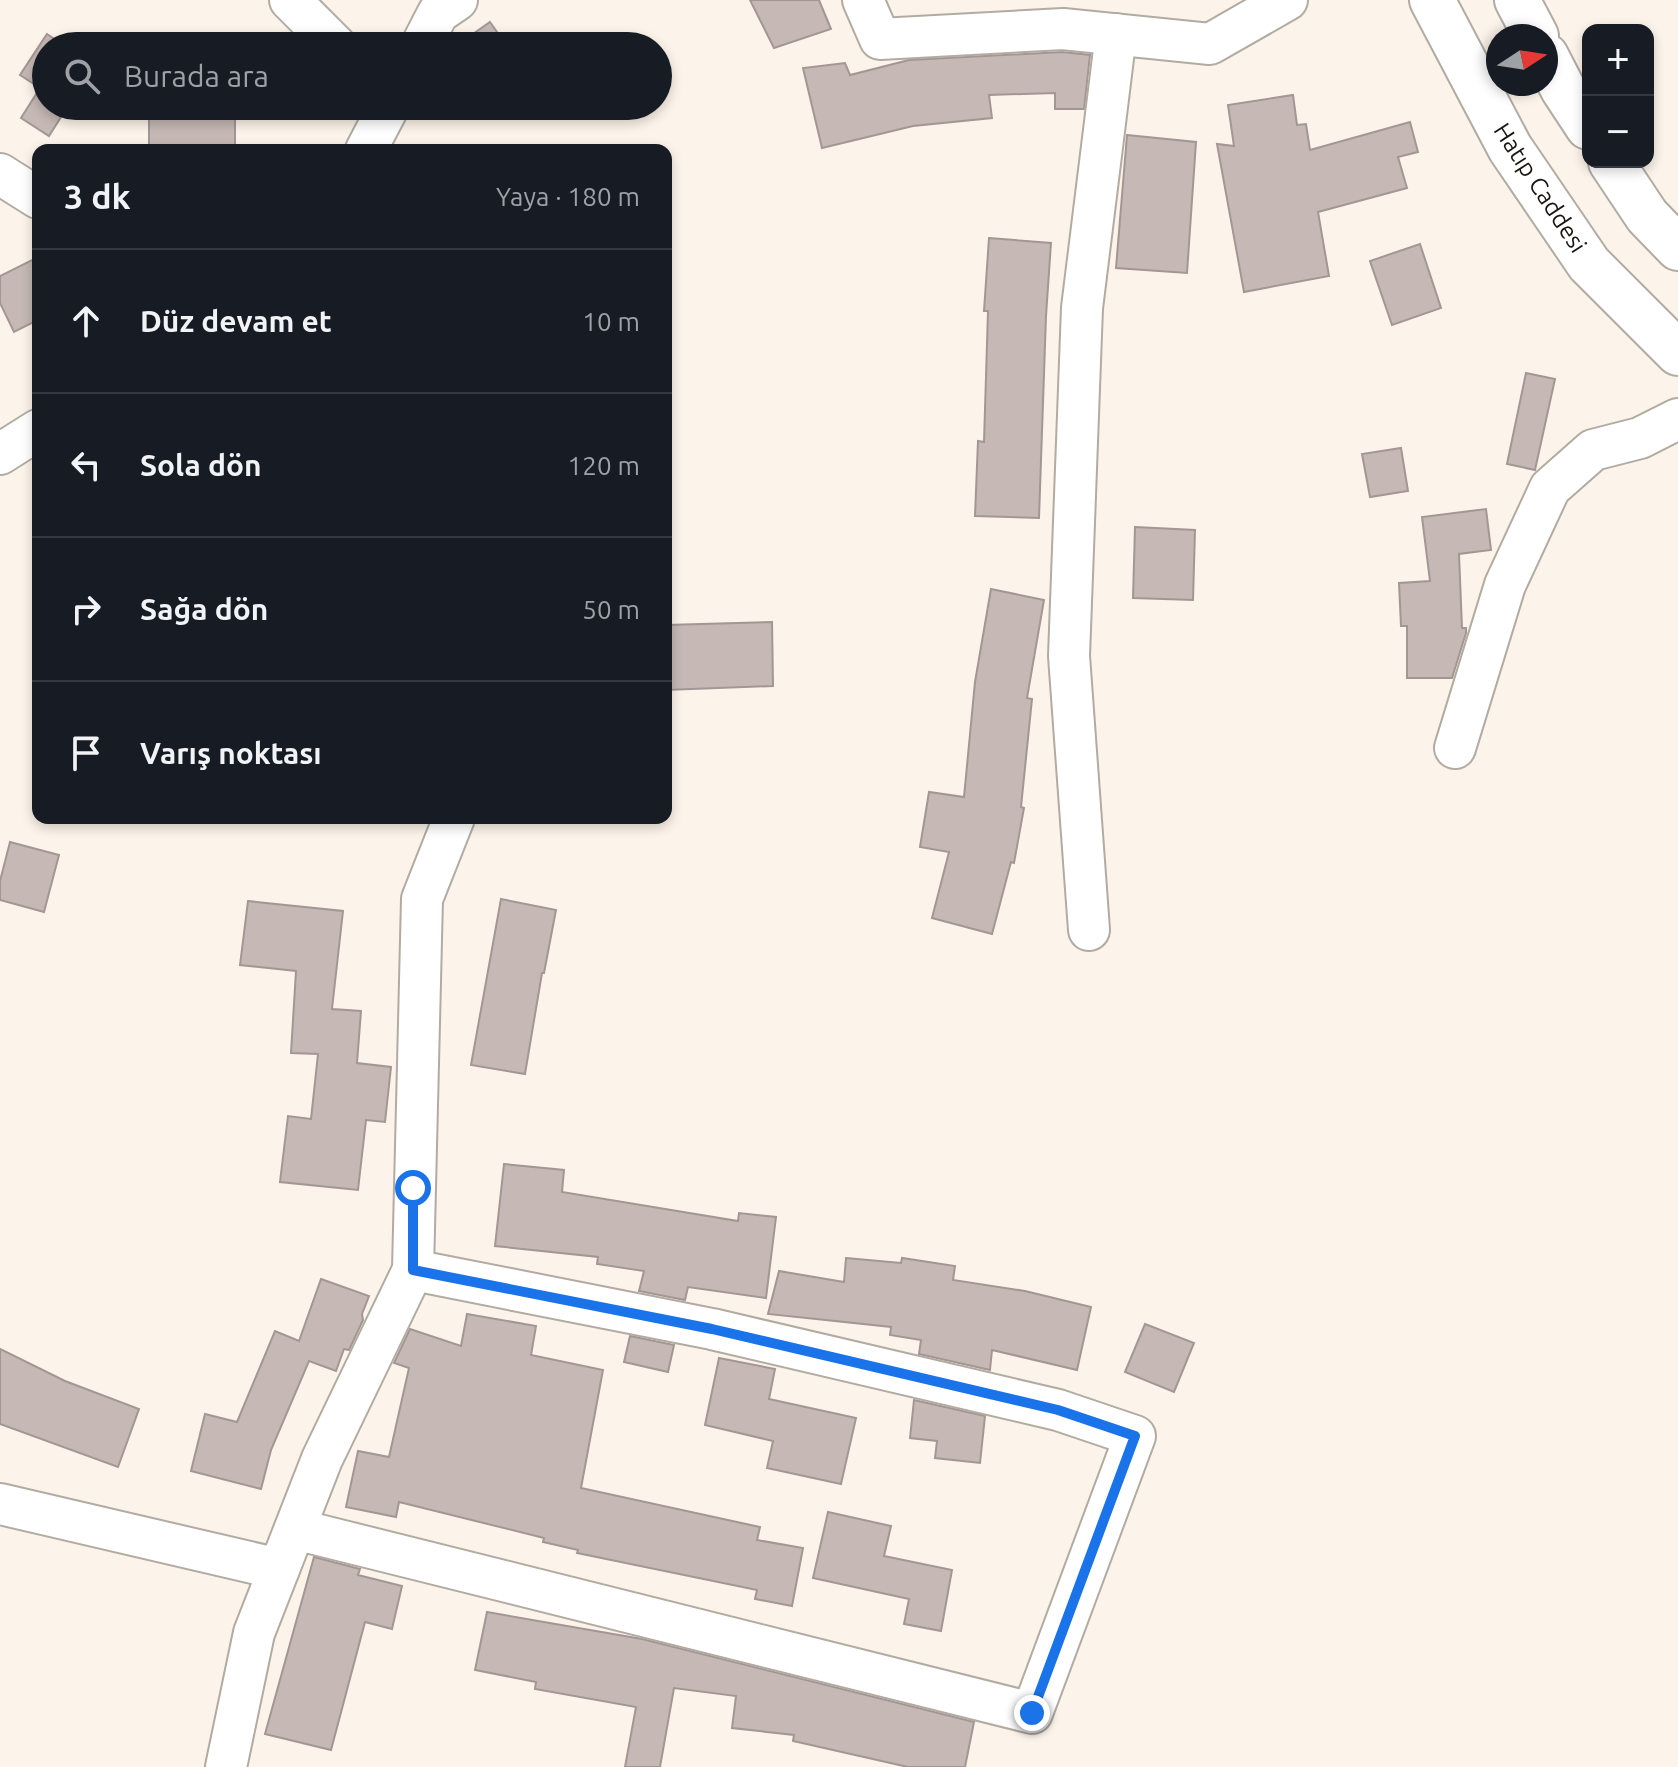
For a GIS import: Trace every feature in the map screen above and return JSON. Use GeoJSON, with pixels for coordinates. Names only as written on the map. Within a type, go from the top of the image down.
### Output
{"type":"FeatureCollection","features":[{"type":"Feature","properties":{"kind":"main road","name":"Hatıp Caddesi"},"geometry":{"type":"LineString","coordinates":[[1432,0],[1510,148],[1589,264],[1678,353]]}},
{"type":"Feature","properties":{"kind":"main road"},"geometry":{"type":"LineString","coordinates":[[1517,0],[1530,24]]}},
{"type":"Feature","properties":{"kind":"main road"},"geometry":{"type":"LineString","coordinates":[[1558,79],[1582,118]]}},
{"type":"Feature","properties":{"kind":"main road"},"geometry":{"type":"LineString","coordinates":[[1615,168],[1647,216],[1678,248]]}},
{"type":"Feature","properties":{"kind":"street"},"geometry":{"type":"LineString","coordinates":[[290,0],[322,32]]}},
{"type":"Feature","properties":{"kind":"street"},"geometry":{"type":"LineString","coordinates":[[428,32],[438,13],[457,0]]}},
{"type":"Feature","properties":{"kind":"street"},"geometry":{"type":"LineString","coordinates":[[863,0],[880,39],[1063,29],[1210,44],[1287,0]]}},
{"type":"Feature","properties":{"kind":"street"},"geometry":{"type":"LineString","coordinates":[[1089,930],[1069,656],[1082,308],[1116,34]]}},
{"type":"Feature","properties":{"kind":"street"},"geometry":{"type":"LineString","coordinates":[[369,144],[382,120]]}},
{"type":"Feature","properties":{"kind":"street"},"geometry":{"type":"LineString","coordinates":[[0,174],[32,194]]}},
{"type":"Feature","properties":{"kind":"street"},"geometry":{"type":"LineString","coordinates":[[1455,748],[1505,585],[1550,488],[1593,450],[1640,438],[1678,419]]}},
{"type":"Feature","properties":{"kind":"street"},"geometry":{"type":"LineString","coordinates":[[0,454],[32,434]]}},
{"type":"Feature","properties":{"kind":"street"},"geometry":{"type":"LineString","coordinates":[[226,1767],[254,1633],[322,1459],[413,1270],[422,899],[452,824]]}},
{"type":"Feature","properties":{"kind":"street"},"geometry":{"type":"LineString","coordinates":[[295,1529],[1032,1713],[1135,1436],[1058,1410],[727,1333],[413,1270]]}},
{"type":"Feature","properties":{"kind":"street"},"geometry":{"type":"LineString","coordinates":[[0,1504],[279,1569]]}},
{"type":"Feature","properties":{"kind":"building"},"geometry":{"type":"Polygon","coordinates":[[[750,0],[819,0],[831,29],[774,48],[750,0]]]}},
{"type":"Feature","properties":{"kind":"building"},"geometry":{"type":"Polygon","coordinates":[[[490,22],[497,32],[476,32],[490,22]]]}},
{"type":"Feature","properties":{"kind":"building"},"geometry":{"type":"Polygon","coordinates":[[[1062,52],[1090,55],[1084,109],[1055,109],[1055,93],[989,95],[992,118],[913,126],[822,148],[803,68],[845,63],[850,75],[909,60],[1062,52]]]}},
{"type":"Feature","properties":{"kind":"building"},"geometry":{"type":"Polygon","coordinates":[[[32,57],[32,83],[20,75],[32,57]]]}},
{"type":"Feature","properties":{"kind":"building"},"geometry":{"type":"Polygon","coordinates":[[[1293,95],[1297,125],[1306,124],[1310,150],[1410,122],[1418,152],[1398,157],[1407,188],[1318,212],[1329,276],[1244,292],[1217,144],[1234,146],[1228,105],[1293,95]]]}},
{"type":"Feature","properties":{"kind":"building"},"geometry":{"type":"Polygon","coordinates":[[[32,101],[32,120],[59,120],[49,136],[21,118],[32,101]]]}},
{"type":"Feature","properties":{"kind":"building"},"geometry":{"type":"Polygon","coordinates":[[[149,120],[235,120],[235,144],[149,144],[149,120]]]}},
{"type":"Feature","properties":{"kind":"building"},"geometry":{"type":"Polygon","coordinates":[[[1127,135],[1196,142],[1187,273],[1116,268],[1127,135]]]}},
{"type":"Feature","properties":{"kind":"building"},"geometry":{"type":"Polygon","coordinates":[[[989,238],[1051,243],[1039,518],[975,516],[978,441],[984,442],[988,311],[984,311],[989,238]]]}},
{"type":"Feature","properties":{"kind":"building"},"geometry":{"type":"Polygon","coordinates":[[[1420,244],[1441,308],[1392,325],[1370,261],[1420,244]]]}},
{"type":"Feature","properties":{"kind":"building"},"geometry":{"type":"Polygon","coordinates":[[[32,260],[32,323],[14,332],[0,303],[0,276],[32,260]]]}},
{"type":"Feature","properties":{"kind":"building"},"geometry":{"type":"Polygon","coordinates":[[[1526,373],[1555,379],[1535,470],[1507,464],[1526,373]]]}},
{"type":"Feature","properties":{"kind":"building"},"geometry":{"type":"Polygon","coordinates":[[[1401,448],[1408,491],[1370,497],[1362,454],[1401,448]]]}},
{"type":"Feature","properties":{"kind":"building"},"geometry":{"type":"Polygon","coordinates":[[[1486,509],[1491,550],[1459,554],[1462,628],[1466,628],[1466,633],[1452,678],[1407,678],[1407,626],[1401,626],[1399,583],[1430,581],[1422,517],[1486,509]]]}},
{"type":"Feature","properties":{"kind":"building"},"geometry":{"type":"Polygon","coordinates":[[[1135,527],[1195,530],[1193,600],[1133,598],[1135,527]]]}},
{"type":"Feature","properties":{"kind":"building"},"geometry":{"type":"Polygon","coordinates":[[[991,589],[1044,600],[1027,698],[1032,699],[1021,807],[1024,808],[1014,863],[1011,862],[992,934],[932,918],[949,852],[920,847],[929,792],[964,797],[975,682],[991,589]]]}},
{"type":"Feature","properties":{"kind":"building"},"geometry":{"type":"Polygon","coordinates":[[[772,622],[773,686],[672,690],[672,625],[772,622]]]}},
{"type":"Feature","properties":{"kind":"building"},"geometry":{"type":"Polygon","coordinates":[[[10,842],[59,855],[44,912],[0,900],[0,881],[10,842]]]}},
{"type":"Feature","properties":{"kind":"building"},"geometry":{"type":"Polygon","coordinates":[[[501,899],[556,910],[525,1074],[471,1065],[501,899]]]}},
{"type":"Feature","properties":{"kind":"building"},"geometry":{"type":"Polygon","coordinates":[[[248,901],[343,911],[332,1009],[361,1011],[357,1063],[391,1067],[385,1122],[366,1120],[358,1190],[280,1182],[288,1116],[311,1119],[318,1054],[291,1053],[296,971],[240,965],[248,901]]]}},
{"type":"Feature","properties":{"kind":"building"},"geometry":{"type":"Polygon","coordinates":[[[504,1164],[564,1170],[562,1192],[738,1221],[739,1213],[776,1217],[766,1298],[688,1287],[685,1300],[639,1291],[644,1271],[597,1264],[598,1257],[495,1246],[504,1164]]]}},
{"type":"Feature","properties":{"kind":"building"},"geometry":{"type":"Polygon","coordinates":[[[846,1258],[901,1263],[902,1258],[955,1266],[953,1280],[1025,1291],[1091,1307],[1077,1370],[992,1350],[990,1370],[919,1354],[921,1340],[890,1335],[891,1327],[768,1314],[779,1271],[844,1282],[846,1258]]]}},
{"type":"Feature","properties":{"kind":"building"},"geometry":{"type":"Polygon","coordinates":[[[321,1279],[369,1296],[362,1314],[363,1320],[349,1350],[344,1349],[336,1371],[309,1361],[271,1450],[261,1489],[191,1471],[205,1414],[237,1422],[275,1331],[299,1341],[321,1279]]]}},
{"type":"Feature","properties":{"kind":"building"},"geometry":{"type":"Polygon","coordinates":[[[467,1314],[536,1326],[531,1355],[603,1370],[581,1488],[760,1527],[757,1540],[803,1548],[792,1606],[755,1599],[757,1590],[577,1553],[578,1550],[543,1542],[544,1538],[399,1502],[396,1517],[346,1507],[358,1451],[389,1457],[409,1368],[394,1363],[410,1329],[461,1346],[467,1314]]]}},
{"type":"Feature","properties":{"kind":"building"},"geometry":{"type":"Polygon","coordinates":[[[1145,1324],[1194,1343],[1174,1392],[1125,1372],[1145,1324]]]}},
{"type":"Feature","properties":{"kind":"building"},"geometry":{"type":"Polygon","coordinates":[[[630,1336],[674,1345],[668,1372],[624,1362],[630,1336]]]}},
{"type":"Feature","properties":{"kind":"building"},"geometry":{"type":"Polygon","coordinates":[[[0,1349],[65,1381],[139,1409],[118,1467],[0,1424],[0,1349]]]}},
{"type":"Feature","properties":{"kind":"building"},"geometry":{"type":"Polygon","coordinates":[[[719,1358],[775,1369],[769,1399],[856,1418],[841,1484],[767,1468],[773,1441],[705,1425],[719,1358]]]}},
{"type":"Feature","properties":{"kind":"building"},"geometry":{"type":"Polygon","coordinates":[[[914,1400],[985,1416],[980,1463],[935,1458],[937,1441],[910,1438],[914,1400]]]}},
{"type":"Feature","properties":{"kind":"building"},"geometry":{"type":"Polygon","coordinates":[[[828,1512],[891,1526],[884,1556],[952,1570],[941,1631],[904,1624],[909,1599],[813,1578],[828,1512]]]}},
{"type":"Feature","properties":{"kind":"building"},"geometry":{"type":"Polygon","coordinates":[[[314,1557],[360,1569],[358,1575],[402,1586],[392,1629],[365,1622],[331,1750],[265,1734],[314,1557]]]}},
{"type":"Feature","properties":{"kind":"building"},"geometry":{"type":"Polygon","coordinates":[[[487,1612],[642,1639],[974,1722],[965,1767],[908,1767],[793,1741],[794,1735],[732,1728],[736,1696],[674,1688],[660,1767],[625,1767],[636,1707],[535,1689],[536,1682],[475,1670],[487,1612]]]}},
{"type":"Feature","properties":{"kind":"route"},"geometry":{"type":"LineString","coordinates":[[413,1188],[413,1270],[712,1329],[1058,1410],[1135,1436],[1032,1713]]}}]}
